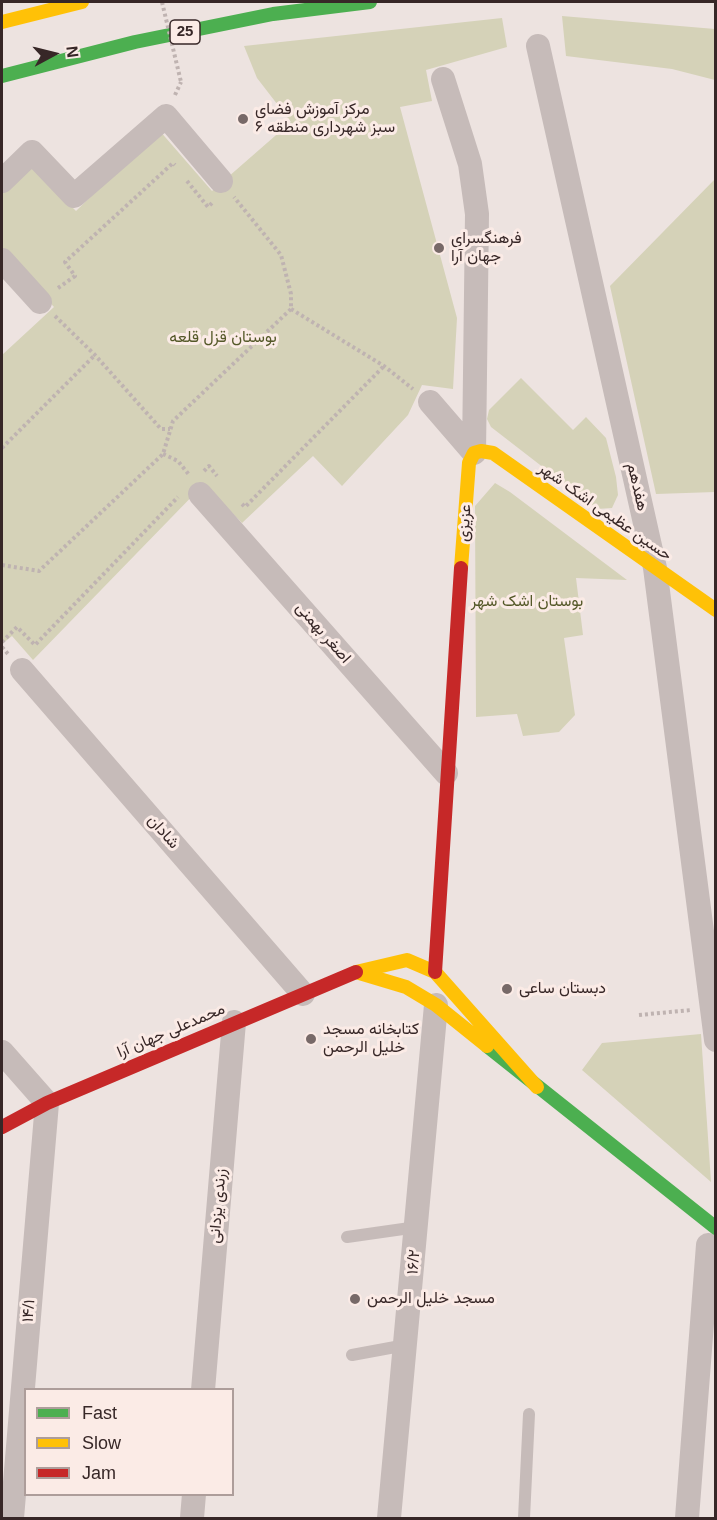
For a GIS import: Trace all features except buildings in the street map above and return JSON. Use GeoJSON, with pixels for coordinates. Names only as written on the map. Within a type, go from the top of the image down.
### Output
{"type":"FeatureCollection","features":[{"type":"Feature","properties":{"kind":"main road"},"geometry":{"type":"LineString","coordinates":[[2,22],[82,2]]}},
{"type":"Feature","properties":{"kind":"main road","name":"25"},"geometry":{"type":"LineString","coordinates":[[2,76],[146,40],[273,14],[370,2]]}},
{"type":"Feature","properties":{"kind":"main road","name":"حسین عظیمی اشک شهر"},"geometry":{"type":"LineString","coordinates":[[474,453],[481,451],[493,453],[716,610]]}},
{"type":"Feature","properties":{"kind":"main road","name":"عزیزی"},"geometry":{"type":"LineString","coordinates":[[435,972],[446,773],[469,463],[474,453]]}},
{"type":"Feature","properties":{"kind":"main road","name":"محمدعلی جهان آرا"},"geometry":{"type":"LineString","coordinates":[[2,1127],[47,1103],[356,972],[407,960],[435,972]]}},
{"type":"Feature","properties":{"kind":"main road"},"geometry":{"type":"LineString","coordinates":[[356,972],[406,987],[436,1005],[537,1087],[712,1236]]}},
{"type":"Feature","properties":{"kind":"main road"},"geometry":{"type":"LineString","coordinates":[[435,972],[537,1087]]}},
{"type":"Feature","properties":{"kind":"street","name":"هفدهم"},"geometry":{"type":"LineString","coordinates":[[538,46],[655,568],[716,1040]]}},
{"type":"Feature","properties":{"kind":"street","name":"عزیزی"},"geometry":{"type":"LineString","coordinates":[[443,79],[470,164],[477,214],[474,453]]}},
{"type":"Feature","properties":{"kind":"street"},"geometry":{"type":"LineString","coordinates":[[2,181],[32,152],[74,196],[166,116],[225,185]]}},
{"type":"Feature","properties":{"kind":"street"},"geometry":{"type":"LineString","coordinates":[[2,260],[40,302]]}},
{"type":"Feature","properties":{"kind":"street"},"geometry":{"type":"LineString","coordinates":[[429,402],[474,453]]}},
{"type":"Feature","properties":{"kind":"street","name":"اصغر بهمنی"},"geometry":{"type":"LineString","coordinates":[[195,484],[446,773]]}},
{"type":"Feature","properties":{"kind":"street","name":"شادان"},"geometry":{"type":"LineString","coordinates":[[22,670],[303,994]]}},
{"type":"Feature","properties":{"kind":"street","name":"۱۶/۲"},"geometry":{"type":"LineString","coordinates":[[389,1518],[436,1005]]}},
{"type":"Feature","properties":{"kind":"street","name":"زرندی یزدانی"},"geometry":{"type":"LineString","coordinates":[[203,1388],[234,1022]]}},
{"type":"Feature","properties":{"kind":"street"},"geometry":{"type":"LineString","coordinates":[[2,1052],[47,1103]]}},
{"type":"Feature","properties":{"kind":"street","name":"۱۴/۱"},"geometry":{"type":"LineString","coordinates":[[25,1388],[47,1103]]}},
{"type":"Feature","properties":{"kind":"street"},"geometry":{"type":"LineString","coordinates":[[687,1518],[712,1236]]}},
{"type":"Feature","properties":{"kind":"street","name":"۱۴/۱"},"geometry":{"type":"LineString","coordinates":[[12,1518],[20,1484],[24,1395]]}},
{"type":"Feature","properties":{"kind":"street"},"geometry":{"type":"LineString","coordinates":[[192,1518],[194,1496]]}},
{"type":"Feature","properties":{"kind":"lane"},"geometry":{"type":"LineString","coordinates":[[347,1237],[417,1227]]}},
{"type":"Feature","properties":{"kind":"lane"},"geometry":{"type":"LineString","coordinates":[[352,1355],[406,1345]]}},
{"type":"Feature","properties":{"kind":"lane"},"geometry":{"type":"LineString","coordinates":[[524,1518],[529,1414]]}},
{"type":"Feature","properties":{"kind":"path"},"geometry":{"type":"LineString","coordinates":[[162,2],[181,82]]}},
{"type":"Feature","properties":{"kind":"path"},"geometry":{"type":"LineString","coordinates":[[2,565],[39,572],[163,454],[173,421],[291,309],[291,294],[281,255],[225,185],[208,207],[173,163],[65,262],[75,276],[40,302],[95,355],[161,429],[170,429]]}},
{"type":"Feature","properties":{"kind":"path"},"geometry":{"type":"LineString","coordinates":[[291,309],[384,366],[429,402]]}},
{"type":"Feature","properties":{"kind":"path"},"geometry":{"type":"LineString","coordinates":[[2,448],[95,355]]}},
{"type":"Feature","properties":{"kind":"path"},"geometry":{"type":"LineString","coordinates":[[239,500],[245,507],[384,366]]}},
{"type":"Feature","properties":{"kind":"path"},"geometry":{"type":"LineString","coordinates":[[163,454],[178,461],[195,484]]}},
{"type":"Feature","properties":{"kind":"path"},"geometry":{"type":"LineString","coordinates":[[2,642],[17,627],[35,645],[195,484],[209,466],[225,484]]}},
{"type":"Feature","properties":{"kind":"path"},"geometry":{"type":"LineString","coordinates":[[639,1015],[712,1007]]}},
{"type":"Feature","properties":{"kind":"green space"},"geometry":{"type":"Polygon","coordinates":[[[562,16],[715,29],[715,80],[672,69],[566,56],[562,16]]]}},
{"type":"Feature","properties":{"kind":"green space","name":"بوستان قزل قلعه"},"geometry":{"type":"Polygon","coordinates":[[[502,18],[507,47],[426,70],[432,101],[400,107],[457,318],[453,389],[422,385],[408,415],[342,486],[313,456],[242,523],[204,484],[33,660],[12,636],[2,644],[2,355],[54,307],[2,252],[2,193],[30,165],[76,211],[159,130],[212,191],[291,122],[257,78],[244,46],[502,18]]]}},
{"type":"Feature","properties":{"kind":"green space"},"geometry":{"type":"Polygon","coordinates":[[[715,179],[715,492],[656,494],[610,286],[715,179]]]}},
{"type":"Feature","properties":{"kind":"green space"},"geometry":{"type":"Polygon","coordinates":[[[521,378],[573,430],[586,417],[606,438],[618,495],[612,508],[597,509],[491,427],[487,419],[489,410],[521,378]]]}},
{"type":"Feature","properties":{"kind":"green space","name":"بوستان اشک شهر"},"geometry":{"type":"Polygon","coordinates":[[[495,483],[627,580],[576,578],[583,635],[564,638],[575,715],[559,732],[523,736],[517,714],[476,717],[475,506],[495,483]]]}},
{"type":"Feature","properties":{"kind":"green space"},"geometry":{"type":"Polygon","coordinates":[[[701,1034],[711,1182],[582,1070],[602,1043],[701,1034]]]}},
{"type":"Feature","properties":{"kind":"traffic: fast"},"geometry":{"type":"LineString","coordinates":[[2,76],[135,42],[273,14],[370,2]]}},
{"type":"Feature","properties":{"kind":"traffic: fast"},"geometry":{"type":"LineString","coordinates":[[487,1046],[716,1228]]}},
{"type":"Feature","properties":{"kind":"traffic: slow"},"geometry":{"type":"LineString","coordinates":[[2,22],[82,2]]}},
{"type":"Feature","properties":{"kind":"traffic: slow"},"geometry":{"type":"LineString","coordinates":[[461,568],[469,463],[474,453],[481,451],[493,453],[716,610]]}},
{"type":"Feature","properties":{"kind":"traffic: slow"},"geometry":{"type":"LineString","coordinates":[[487,1046],[436,1005],[406,987],[356,972],[407,960],[435,972],[537,1087]]}},
{"type":"Feature","properties":{"kind":"traffic: jam"},"geometry":{"type":"LineString","coordinates":[[435,972],[461,568]]}},
{"type":"Feature","properties":{"kind":"traffic: jam"},"geometry":{"type":"LineString","coordinates":[[2,1127],[47,1103],[356,972]]}},
{"type":"Feature","properties":{"kind":"place","name":"مرکز آموزش فضای سبز شهرداری منطقه ۶"},"geometry":{"type":"Point","coordinates":[243,119]}},
{"type":"Feature","properties":{"kind":"place","name":"فرهنگسرای جهان آرا"},"geometry":{"type":"Point","coordinates":[439,248]}},
{"type":"Feature","properties":{"kind":"place","name":"دبستان ساعی"},"geometry":{"type":"Point","coordinates":[507,989]}},
{"type":"Feature","properties":{"kind":"place","name":"كتابخانه مسجد خليل الرحمن"},"geometry":{"type":"Point","coordinates":[311,1039]}},
{"type":"Feature","properties":{"kind":"place","name":"مسجد خلیل الرحمن"},"geometry":{"type":"Point","coordinates":[355,1299]}}]}
